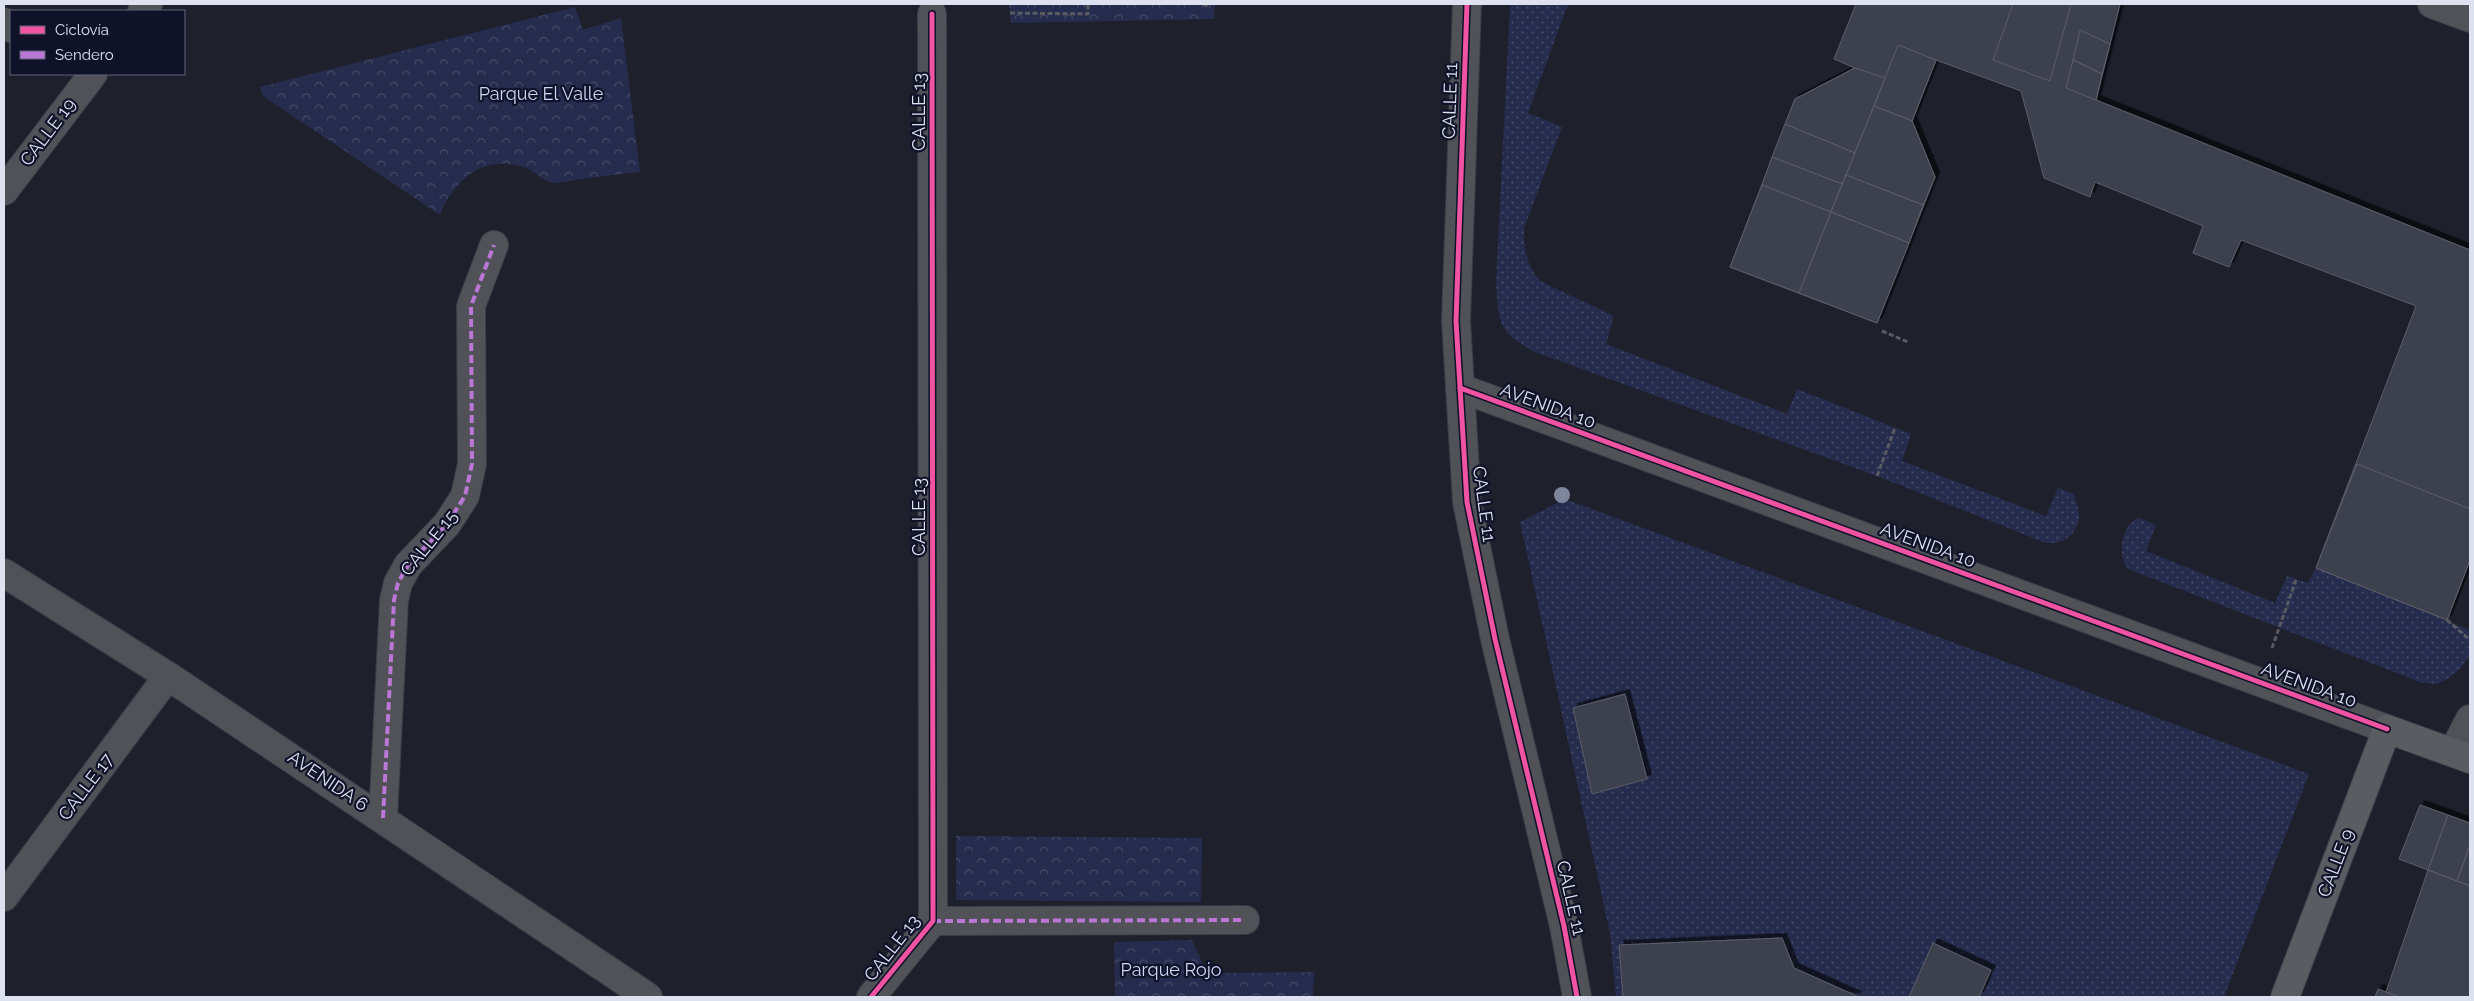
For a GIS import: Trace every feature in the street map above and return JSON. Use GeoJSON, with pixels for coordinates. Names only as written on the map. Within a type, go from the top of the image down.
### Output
{"type":"FeatureCollection","features":[{"type":"Feature","properties":{"kind":"main road"},"geometry":{"type":"LineString","coordinates":[[2387,729],[2462,755]]}},
{"type":"Feature","properties":{"kind":"main road","name":"CALLE 9"},"geometry":{"type":"LineString","coordinates":[[2285,997],[2387,729]]}},
{"type":"Feature","properties":{"kind":"street","name":"CALLE 11"},"geometry":{"type":"LineString","coordinates":[[1467,4],[1456,321],[1467,502],[1495,639],[1564,926],[1577,997]]}},
{"type":"Feature","properties":{"kind":"street"},"geometry":{"type":"LineString","coordinates":[[2432,4],[2470,18]]}},
{"type":"Feature","properties":{"kind":"street","name":"CALLE 13"},"geometry":{"type":"LineString","coordinates":[[871,997],[933,921],[932,14]]}},
{"type":"Feature","properties":{"kind":"street","name":"CALLE 19"},"geometry":{"type":"LineString","coordinates":[[4,192],[81,78]]}},
{"type":"Feature","properties":{"kind":"street","name":"CALLE 15"},"geometry":{"type":"LineString","coordinates":[[383,818],[394,600],[398,583],[408,565],[447,524],[465,496],[472,464],[471,306],[494,245]]}},
{"type":"Feature","properties":{"kind":"street","name":"AVENIDA 10"},"geometry":{"type":"LineString","coordinates":[[1460,388],[2387,729]]}},
{"type":"Feature","properties":{"kind":"street","name":"AVENIDA 6"},"geometry":{"type":"LineString","coordinates":[[4,573],[168,676],[648,997]]}},
{"type":"Feature","properties":{"kind":"street","name":"CALLE 17"},"geometry":{"type":"LineString","coordinates":[[4,897],[168,676]]}},
{"type":"Feature","properties":{"kind":"street"},"geometry":{"type":"LineString","coordinates":[[2462,755],[2470,719]]}},
{"type":"Feature","properties":{"kind":"street"},"geometry":{"type":"LineString","coordinates":[[933,921],[1245,920]]}},
{"type":"Feature","properties":{"kind":"path"},"geometry":{"type":"LineString","coordinates":[[1010,13],[1088,14],[1088,4]]}},
{"type":"Feature","properties":{"kind":"path"},"geometry":{"type":"LineString","coordinates":[[1203,4],[1208,6],[1208,4]]}},
{"type":"Feature","properties":{"kind":"path"},"geometry":{"type":"LineString","coordinates":[[1882,330],[1908,342]]}},
{"type":"Feature","properties":{"kind":"path"},"geometry":{"type":"LineString","coordinates":[[1877,476],[1895,428]]}},
{"type":"Feature","properties":{"kind":"path"},"geometry":{"type":"LineString","coordinates":[[2260,682],[2296,580]]}},
{"type":"Feature","properties":{"kind":"path"},"geometry":{"type":"LineString","coordinates":[[2447,620],[2470,640]]}},
{"type":"Feature","properties":{"kind":"green space"},"geometry":{"type":"Polygon","coordinates":[[[1009,4],[1215,4],[1214,19],[1011,23],[1009,4]]]}},
{"type":"Feature","properties":{"kind":"green space"},"geometry":{"type":"Polygon","coordinates":[[[1510,4],[1568,4],[1528,113],[1562,127],[1524,228],[1525,242],[1529,262],[1540,281],[1614,316],[1606,344],[1787,414],[1797,389],[1911,434],[1902,461],[2046,516],[2058,488],[2074,494],[2079,517],[2078,524],[2072,534],[2058,542],[2046,543],[1877,476],[1535,352],[1514,339],[1503,326],[1500,318],[1496,284],[1510,4]]]}},
{"type":"Feature","properties":{"kind":"green space","name":"Parque El Valle"},"geometry":{"type":"Polygon","coordinates":[[[575,7],[583,30],[621,18],[640,172],[553,183],[526,168],[511,164],[497,164],[473,172],[463,180],[446,202],[440,215],[263,96],[260,87],[575,7]]]}},
{"type":"Feature","properties":{"kind":"green space"},"geometry":{"type":"Polygon","coordinates":[[[1565,499],[2309,774],[2224,997],[1979,997],[1990,970],[1933,944],[1909,997],[1859,997],[1794,968],[1782,938],[1619,945],[1623,997],[1616,997],[1610,933],[1520,522],[1565,499]],[[1625,694],[1592,794],[1647,779],[1625,694]]]}},
{"type":"Feature","properties":{"kind":"green space"},"geometry":{"type":"Polygon","coordinates":[[[2139,518],[2156,525],[2146,551],[2275,603],[2287,576],[2308,583],[2316,568],[2470,630],[2470,655],[2461,668],[2448,679],[2436,684],[2420,682],[2128,569],[2123,556],[2123,541],[2128,527],[2139,518]]]}},
{"type":"Feature","properties":{"kind":"green space"},"geometry":{"type":"Polygon","coordinates":[[[956,836],[1202,838],[1201,902],[956,900],[956,836]]]}},
{"type":"Feature","properties":{"kind":"green space","name":"Parque Rojo"},"geometry":{"type":"Polygon","coordinates":[[[1192,940],[1207,973],[1314,972],[1313,997],[1115,997],[1114,942],[1192,940]]]}},
{"type":"Feature","properties":{"kind":"building"},"geometry":{"type":"Polygon","coordinates":[[[1856,4],[2120,4],[2096,100],[2470,250],[2470,560],[2447,620],[2316,568],[2416,306],[2241,240],[2229,267],[2193,253],[2203,226],[2095,182],[2090,197],[2044,178],[2021,91],[1936,60],[1912,121],[1935,177],[1877,323],[1730,267],[1795,99],[1855,68],[1834,59],[1856,4]]]}},
{"type":"Feature","properties":{"kind":"building"},"geometry":{"type":"Polygon","coordinates":[[[2013,4],[2071,4],[2050,81],[1993,60],[2013,4]]]}},
{"type":"Feature","properties":{"kind":"building"},"geometry":{"type":"Polygon","coordinates":[[[2080,30],[2110,44],[2102,74],[2073,60],[2080,30]]]}},
{"type":"Feature","properties":{"kind":"building"},"geometry":{"type":"Polygon","coordinates":[[[1898,45],[1936,60],[1912,121],[1874,106],[1898,45]]]}},
{"type":"Feature","properties":{"kind":"building"},"geometry":{"type":"Polygon","coordinates":[[[2073,60],[2102,74],[2096,100],[2066,88],[2073,60]]]}},
{"type":"Feature","properties":{"kind":"building"},"geometry":{"type":"Polygon","coordinates":[[[1855,68],[1885,78],[1855,153],[1785,124],[1795,99],[1855,68]]]}},
{"type":"Feature","properties":{"kind":"building"},"geometry":{"type":"Polygon","coordinates":[[[1874,106],[1912,121],[1935,177],[1923,205],[1846,175],[1874,106]]]}},
{"type":"Feature","properties":{"kind":"building"},"geometry":{"type":"Polygon","coordinates":[[[1785,124],[1855,153],[1842,184],[1772,157],[1785,124]]]}},
{"type":"Feature","properties":{"kind":"building"},"geometry":{"type":"Polygon","coordinates":[[[1772,157],[1842,184],[1831,212],[1762,185],[1772,157]]]}},
{"type":"Feature","properties":{"kind":"building"},"geometry":{"type":"Polygon","coordinates":[[[1846,175],[1923,205],[1909,243],[1831,212],[1846,175]]]}},
{"type":"Feature","properties":{"kind":"building"},"geometry":{"type":"Polygon","coordinates":[[[1762,185],[1831,212],[1799,293],[1730,267],[1762,185]]]}},
{"type":"Feature","properties":{"kind":"building"},"geometry":{"type":"Polygon","coordinates":[[[1831,212],[1909,243],[1877,323],[1799,293],[1831,212]]]}},
{"type":"Feature","properties":{"kind":"building"},"geometry":{"type":"Polygon","coordinates":[[[2357,464],[2470,509],[2470,560],[2447,620],[2316,568],[2357,464]]]}},
{"type":"Feature","properties":{"kind":"building"},"geometry":{"type":"Polygon","coordinates":[[[1625,694],[1647,779],[1592,794],[1573,708],[1625,694]]]}},
{"type":"Feature","properties":{"kind":"building"},"geometry":{"type":"Polygon","coordinates":[[[2420,805],[2448,815],[2428,870],[2399,859],[2420,805]]]}},
{"type":"Feature","properties":{"kind":"building"},"geometry":{"type":"Polygon","coordinates":[[[2448,815],[2470,823],[2470,845],[2457,881],[2428,870],[2448,815]]]}},
{"type":"Feature","properties":{"kind":"building"},"geometry":{"type":"Polygon","coordinates":[[[2470,845],[2470,886],[2457,881],[2470,845]]]}},
{"type":"Feature","properties":{"kind":"building"},"geometry":{"type":"Polygon","coordinates":[[[2428,870],[2470,886],[2470,997],[2399,997],[2386,992],[2428,870]]]}},
{"type":"Feature","properties":{"kind":"building"},"geometry":{"type":"Polygon","coordinates":[[[1782,938],[1794,968],[1859,997],[1623,997],[1619,945],[1782,938]]]}},
{"type":"Feature","properties":{"kind":"building"},"geometry":{"type":"Polygon","coordinates":[[[1933,943],[1991,970],[1979,997],[1909,997],[1933,943]]]}},
{"type":"Feature","properties":{"kind":"building"},"geometry":{"type":"Polygon","coordinates":[[[2378,989],[2399,997],[2375,997],[2378,989]]]}},
{"type":"Feature","properties":{"kind":"marked path"},"geometry":{"type":"LineString","coordinates":[[383,818],[394,600],[398,583],[408,565],[447,524],[465,496],[472,464],[471,306],[494,245]]}},
{"type":"Feature","properties":{"kind":"marked path"},"geometry":{"type":"LineString","coordinates":[[933,921],[1245,920]]}},
{"type":"Feature","properties":{"kind":"cycle path"},"geometry":{"type":"LineString","coordinates":[[1467,4],[1456,321],[1467,502],[1495,639],[1564,926],[1577,997]]}},
{"type":"Feature","properties":{"kind":"cycle path"},"geometry":{"type":"LineString","coordinates":[[871,997],[933,921],[932,14]]}},
{"type":"Feature","properties":{"kind":"cycle path"},"geometry":{"type":"LineString","coordinates":[[1460,388],[2387,729]]}}]}
